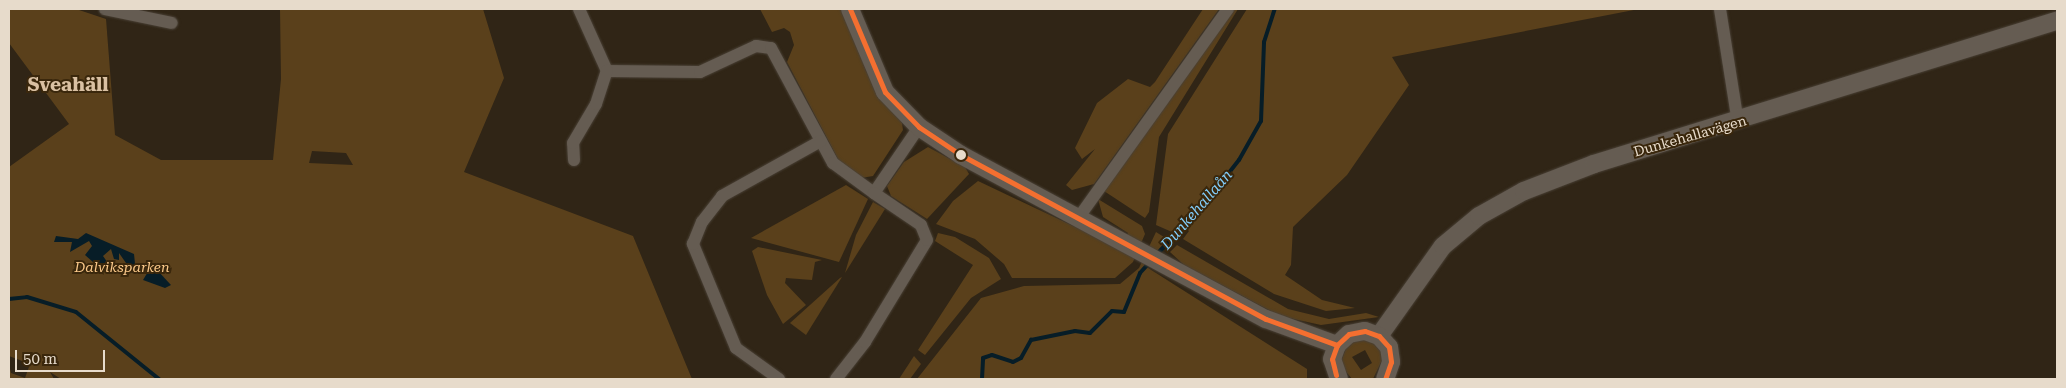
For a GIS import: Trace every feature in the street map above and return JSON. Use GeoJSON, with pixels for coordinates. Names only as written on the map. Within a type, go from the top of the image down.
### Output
{"type":"FeatureCollection","features":[{"type":"Feature","properties":{"kind":"street"},"geometry":{"type":"LineString","coordinates":[[105,9],[172,23]]}},
{"type":"Feature","properties":{"kind":"street"},"geometry":{"type":"LineString","coordinates":[[574,160],[573,143],[596,104],[607,71],[580,9]]}},
{"type":"Feature","properties":{"kind":"street"},"geometry":{"type":"LineString","coordinates":[[850,9],[872,70],[904,114],[919,127],[961,155],[1266,319],[1337,345]]}},
{"type":"Feature","properties":{"kind":"street"},"geometry":{"type":"LineString","coordinates":[[861,9],[878,64],[904,114]]}},
{"type":"Feature","properties":{"kind":"street"},"geometry":{"type":"LineString","coordinates":[[1079,217],[1228,9]]}},
{"type":"Feature","properties":{"kind":"street"},"geometry":{"type":"LineString","coordinates":[[1720,9],[1738,123]]}},
{"type":"Feature","properties":{"kind":"street","name":"Dunkehallavägen"},"geometry":{"type":"LineString","coordinates":[[1379,336],[1443,246],[1480,216],[1524,190],[1594,164],[1738,123],[2057,21]]}},
{"type":"Feature","properties":{"kind":"street"},"geometry":{"type":"LineString","coordinates":[[607,71],[700,72],[764,45],[771,48],[821,140],[842,173],[921,225],[926,240],[865,342],[836,379]]}},
{"type":"Feature","properties":{"kind":"street"},"geometry":{"type":"LineString","coordinates":[[874,194],[919,127]]}},
{"type":"Feature","properties":{"kind":"street"},"geometry":{"type":"LineString","coordinates":[[779,379],[736,348],[693,244],[702,222],[722,196],[821,140]]}},
{"type":"Feature","properties":{"kind":"street"},"geometry":{"type":"LineString","coordinates":[[1339,379],[1332,360],[1337,345],[1357,331],[1379,336],[1391,354],[1386,379]]}},
{"type":"Feature","properties":{"kind":"green space","name":"Dalviksparken"},"geometry":{"type":"Polygon","coordinates":[[[9,9],[76,9],[106,19],[115,135],[161,160],[273,160],[281,79],[280,9],[483,9],[504,78],[464,172],[633,236],[692,379],[61,379],[50,372],[54,379],[9,379],[9,365],[11,373],[25,378],[30,364],[9,356],[9,167],[69,124],[9,43],[9,9]],[[312,151],[309,163],[353,165],[346,153],[312,151]]]}},
{"type":"Feature","properties":{"kind":"green space"},"geometry":{"type":"Polygon","coordinates":[[[760,9],[846,9],[866,71],[902,123],[903,130],[873,176],[861,178],[839,161],[787,62],[794,45],[790,32],[784,28],[772,32],[760,9]]]}},
{"type":"Feature","properties":{"kind":"green space"},"geometry":{"type":"Polygon","coordinates":[[[1203,9],[1219,9],[1094,184],[1072,190],[1066,185],[1095,149],[1082,159],[1075,148],[1097,103],[1128,79],[1150,87],[1203,9]]]}},
{"type":"Feature","properties":{"kind":"green space"},"geometry":{"type":"Polygon","coordinates":[[[1232,9],[1238,9],[1159,137],[1149,212],[1145,218],[1104,191],[1232,9]]]}},
{"type":"Feature","properties":{"kind":"green space"},"geometry":{"type":"Polygon","coordinates":[[[1247,9],[1639,9],[1392,57],[1409,85],[1347,175],[1293,227],[1291,265],[1285,275],[1322,300],[1355,308],[1326,311],[1274,294],[1183,239],[1189,231],[1182,224],[1172,232],[1156,225],[1168,134],[1247,9]]]}},
{"type":"Feature","properties":{"kind":"green space"},"geometry":{"type":"Polygon","coordinates":[[[928,147],[965,167],[969,174],[927,219],[891,196],[887,186],[904,162],[928,147]]]}},
{"type":"Feature","properties":{"kind":"green space"},"geometry":{"type":"Polygon","coordinates":[[[978,181],[1122,249],[1128,233],[1103,217],[1098,199],[1142,226],[1145,234],[1133,262],[1115,278],[1012,278],[1004,264],[975,239],[936,224],[953,201],[978,181]]]}},
{"type":"Feature","properties":{"kind":"green space"},"geometry":{"type":"Polygon","coordinates":[[[846,185],[868,199],[839,262],[751,238],[846,185]]]}},
{"type":"Feature","properties":{"kind":"green space"},"geometry":{"type":"Polygon","coordinates":[[[873,202],[885,209],[845,273],[856,235],[873,202]]]}},
{"type":"Feature","properties":{"kind":"green space"},"geometry":{"type":"Polygon","coordinates":[[[1156,232],[1167,239],[1145,266],[1307,369],[1307,379],[917,379],[981,298],[1024,286],[1120,284],[1139,268],[1156,232]]]}},
{"type":"Feature","properties":{"kind":"green space"},"geometry":{"type":"Polygon","coordinates":[[[938,233],[955,237],[989,258],[1001,279],[971,298],[925,355],[918,350],[973,265],[935,241],[938,233]]]}},
{"type":"Feature","properties":{"kind":"green space"},"geometry":{"type":"Polygon","coordinates":[[[1177,245],[1288,309],[1329,319],[1366,313],[1379,317],[1321,325],[1280,316],[1184,265],[1170,252],[1177,245]]]}},
{"type":"Feature","properties":{"kind":"green space"},"geometry":{"type":"Polygon","coordinates":[[[758,247],[822,260],[815,262],[812,280],[786,278],[785,283],[806,305],[783,324],[767,295],[752,251],[758,247]]]}},
{"type":"Feature","properties":{"kind":"green space"},"geometry":{"type":"Polygon","coordinates":[[[842,277],[806,335],[790,323],[840,278],[842,277]]]}},
{"type":"Feature","properties":{"kind":"green space"},"geometry":{"type":"Polygon","coordinates":[[[1362,337],[1376,342],[1384,356],[1373,379],[1352,379],[1340,364],[1348,343],[1362,337]],[[1365,350],[1352,357],[1361,370],[1372,363],[1365,350]]]}},
{"type":"Feature","properties":{"kind":"green space"},"geometry":{"type":"Polygon","coordinates":[[[914,356],[921,364],[910,379],[899,379],[914,356]]]}},
{"type":"Feature","properties":{"kind":"water"},"geometry":{"type":"Polygon","coordinates":[[[86,233],[134,254],[136,273],[113,270],[126,263],[119,253],[119,260],[114,259],[111,249],[103,256],[110,266],[102,270],[85,255],[92,246],[89,241],[70,252],[72,242],[54,242],[56,236],[78,239],[86,233]]]}},
{"type":"Feature","properties":{"kind":"water"},"geometry":{"type":"Polygon","coordinates":[[[149,270],[157,270],[171,285],[165,288],[143,280],[149,270]]]}},
{"type":"Feature","properties":{"kind":"waterway","name":"Dunkehallaån"},"geometry":{"type":"LineString","coordinates":[[1156,255],[1196,215],[1239,160],[1261,121],[1264,42],[1275,9]]}},
{"type":"Feature","properties":{"kind":"waterway","name":"Dunkehallaån"},"geometry":{"type":"LineString","coordinates":[[982,379],[983,358],[992,355],[1013,362],[1021,358],[1031,340],[1075,331],[1090,333],[1112,311],[1124,312],[1140,273],[1150,262]]}},
{"type":"Feature","properties":{"kind":"waterway","name":"Dunkehallaån"},"geometry":{"type":"LineString","coordinates":[[9,299],[27,297],[76,312],[159,379]]}},
{"type":"Feature","properties":{"kind":"transit line"},"geometry":{"type":"LineString","coordinates":[[850,9],[885,92],[919,127],[961,155],[1266,319],[1337,345]]}},
{"type":"Feature","properties":{"kind":"transit line"},"geometry":{"type":"LineString","coordinates":[[1336,375],[1332,359],[1337,345],[1349,334],[1365,331],[1379,336],[1389,347],[1391,362],[1385,379]]}},
{"type":"Feature","properties":{"kind":"district","name":"Sveahäll"},"geometry":{"type":"Point","coordinates":[68,85]}}]}
